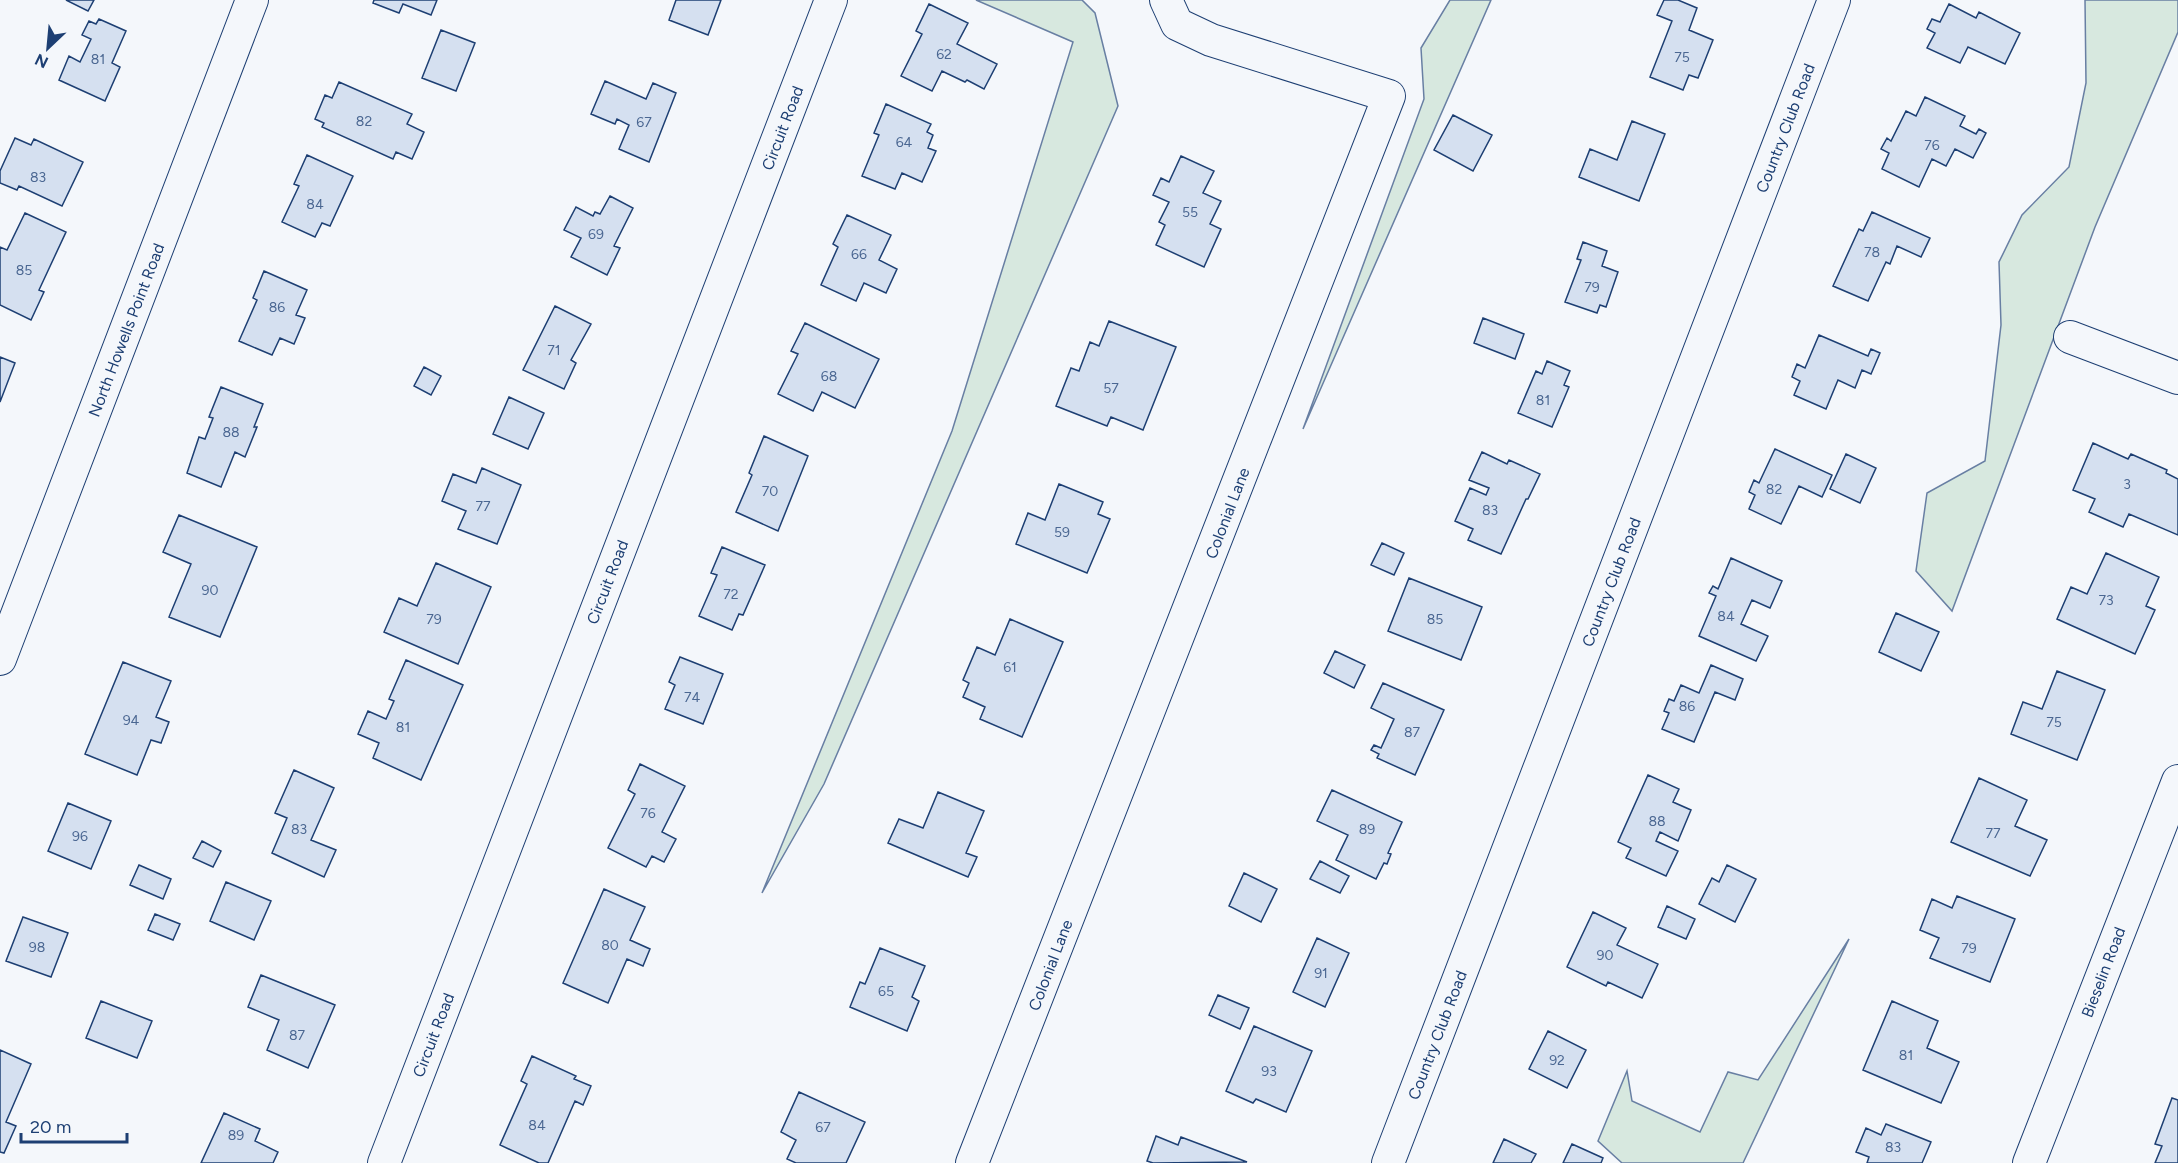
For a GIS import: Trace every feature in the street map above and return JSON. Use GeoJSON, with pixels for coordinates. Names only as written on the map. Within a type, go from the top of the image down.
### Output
{"type":"FeatureCollection","features":[{"type":"Feature","properties":{"kind":"street","name":"North Howells Point Road"},"geometry":{"type":"LineString","coordinates":[[0,659],[252,0]]}},
{"type":"Feature","properties":{"kind":"street","name":"Circuit Road"},"geometry":{"type":"LineString","coordinates":[[384,1163],[831,0]]}},
{"type":"Feature","properties":{"kind":"street","name":"Colonial Lane"},"geometry":{"type":"LineString","coordinates":[[972,1163],[1389,96],[1211,40],[1177,24],[1166,0]]}},
{"type":"Feature","properties":{"kind":"street","name":"Country Club Road"},"geometry":{"type":"LineString","coordinates":[[1388,1163],[1834,0]]}},
{"type":"Feature","properties":{"kind":"street"},"geometry":{"type":"LineString","coordinates":[[2070,337],[2178,378]]}},
{"type":"Feature","properties":{"kind":"street","name":"Bieselin Road"},"geometry":{"type":"LineString","coordinates":[[2029,1163],[2178,781]]}},
{"type":"Feature","properties":{"kind":"shaded area"},"geometry":{"type":"Polygon","coordinates":[[[976,0],[1082,0],[1095,13],[1118,106],[824,784],[762,893],[952,431],[1073,42],[976,0]]]}},
{"type":"Feature","properties":{"kind":"shaded area"},"geometry":{"type":"Polygon","coordinates":[[[1450,0],[1491,0],[1303,429],[1424,99],[1421,48],[1450,0]]]}},
{"type":"Feature","properties":{"kind":"shaded area"},"geometry":{"type":"Polygon","coordinates":[[[2085,0],[2178,0],[2178,32],[2095,227],[1952,611],[1916,571],[1927,493],[1985,461],[2001,325],[1999,262],[2022,215],[2069,167],[2086,83],[2085,0]]]}},
{"type":"Feature","properties":{"kind":"shaded area"},"geometry":{"type":"Polygon","coordinates":[[[1849,939],[1743,1163],[1622,1163],[1598,1141],[1627,1071],[1632,1101],[1700,1132],[1728,1072],[1758,1080],[1849,939]]]}},
{"type":"Feature","properties":{"kind":"building"},"geometry":{"type":"Polygon","coordinates":[[[66,0],[94,0],[88,11],[66,0]]]}},
{"type":"Feature","properties":{"kind":"building"},"geometry":{"type":"Polygon","coordinates":[[[374,0],[437,0],[431,15],[403,4],[399,13],[373,3],[374,0]]]}},
{"type":"Feature","properties":{"kind":"building"},"geometry":{"type":"Polygon","coordinates":[[[676,0],[721,0],[708,35],[669,20],[676,0]]]}},
{"type":"Feature","properties":{"kind":"building"},"geometry":{"type":"Polygon","coordinates":[[[1664,0],[1678,0],[1697,8],[1689,30],[1713,40],[1698,78],[1689,75],[1683,90],[1650,77],[1672,21],[1657,15],[1664,0]]]}},
{"type":"Feature","properties":{"kind":"building"},"geometry":{"type":"Polygon","coordinates":[[[929,4],[968,23],[957,44],[997,64],[984,89],[942,71],[932,91],[901,76],[922,34],[916,31],[929,4]]]}},
{"type":"Feature","properties":{"kind":"building"},"geometry":{"type":"Polygon","coordinates":[[[1949,4],[1976,18],[1979,12],[2020,33],[2005,64],[1968,47],[1960,63],[1927,48],[1935,33],[1927,29],[1932,19],[1940,22],[1949,4]]]}},
{"type":"Feature","properties":{"kind":"building"},"geometry":{"type":"Polygon","coordinates":[[[99,19],[126,31],[112,63],[120,67],[105,101],[59,80],[69,56],[80,62],[91,39],[82,35],[89,21],[96,24],[99,19]]]}},
{"type":"Feature","properties":{"kind":"building"},"geometry":{"type":"Polygon","coordinates":[[[441,30],[475,43],[456,91],[422,78],[441,30]]]}},
{"type":"Feature","properties":{"kind":"building"},"geometry":{"type":"Polygon","coordinates":[[[605,81],[646,99],[653,83],[676,93],[649,162],[619,149],[629,125],[617,119],[615,124],[591,114],[605,81]]]}},
{"type":"Feature","properties":{"kind":"building"},"geometry":{"type":"Polygon","coordinates":[[[339,82],[412,114],[407,124],[424,132],[412,159],[396,152],[393,159],[322,127],[324,123],[315,119],[325,95],[332,98],[339,82]]]}},
{"type":"Feature","properties":{"kind":"building"},"geometry":{"type":"Polygon","coordinates":[[[1925,97],[1965,116],[1960,126],[1976,134],[1979,129],[1986,133],[1973,158],[1955,149],[1946,166],[1932,159],[1919,187],[1882,169],[1889,153],[1881,149],[1887,138],[1891,141],[1906,111],[1916,116],[1925,97]]]}},
{"type":"Feature","properties":{"kind":"building"},"geometry":{"type":"Polygon","coordinates":[[[886,104],[931,124],[927,132],[933,135],[928,148],[936,151],[922,182],[902,173],[895,189],[862,176],[879,135],[874,133],[886,104]]]}},
{"type":"Feature","properties":{"kind":"building"},"geometry":{"type":"Polygon","coordinates":[[[1453,115],[1492,135],[1473,171],[1434,150],[1453,115]]]}},
{"type":"Feature","properties":{"kind":"building"},"geometry":{"type":"Polygon","coordinates":[[[1632,121],[1665,134],[1639,201],[1579,177],[1590,149],[1617,160],[1632,121]]]}},
{"type":"Feature","properties":{"kind":"building"},"geometry":{"type":"Polygon","coordinates":[[[15,138],[31,145],[34,139],[83,162],[62,206],[19,186],[17,190],[0,183],[0,171],[15,138]]]}},
{"type":"Feature","properties":{"kind":"building"},"geometry":{"type":"Polygon","coordinates":[[[307,155],[353,176],[330,226],[322,223],[315,237],[282,222],[299,186],[294,184],[307,155]]]}},
{"type":"Feature","properties":{"kind":"building"},"geometry":{"type":"Polygon","coordinates":[[[1181,156],[1214,171],[1203,193],[1221,201],[1210,224],[1221,229],[1204,267],[1156,245],[1165,225],[1159,222],[1169,202],[1153,195],[1161,178],[1169,182],[1181,156]]]}},
{"type":"Feature","properties":{"kind":"building"},"geometry":{"type":"Polygon","coordinates":[[[610,196],[633,208],[614,246],[620,248],[607,275],[571,257],[581,238],[564,230],[576,207],[593,216],[595,212],[600,214],[610,196]]]}},
{"type":"Feature","properties":{"kind":"building"},"geometry":{"type":"Polygon","coordinates":[[[1872,212],[1930,238],[1921,257],[1897,246],[1890,264],[1886,262],[1868,301],[1833,286],[1859,229],[1863,231],[1872,212]]]}},
{"type":"Feature","properties":{"kind":"building"},"geometry":{"type":"Polygon","coordinates":[[[25,213],[66,232],[39,290],[44,292],[31,320],[0,305],[0,247],[7,250],[25,213]]]}},
{"type":"Feature","properties":{"kind":"building"},"geometry":{"type":"Polygon","coordinates":[[[847,215],[891,235],[879,260],[897,269],[886,293],[864,283],[856,301],[821,285],[838,247],[833,244],[847,215]]]}},
{"type":"Feature","properties":{"kind":"building"},"geometry":{"type":"Polygon","coordinates":[[[1583,242],[1607,251],[1602,266],[1618,272],[1606,307],[1600,305],[1597,313],[1565,302],[1581,260],[1577,259],[1583,242]]]}},
{"type":"Feature","properties":{"kind":"building"},"geometry":{"type":"Polygon","coordinates":[[[264,271],[307,290],[296,315],[305,318],[294,344],[280,338],[272,355],[239,341],[257,300],[253,298],[264,271]]]}},
{"type":"Feature","properties":{"kind":"building"},"geometry":{"type":"Polygon","coordinates":[[[555,306],[591,324],[571,360],[576,363],[564,389],[523,370],[555,306]]]}},
{"type":"Feature","properties":{"kind":"building"},"geometry":{"type":"Polygon","coordinates":[[[1483,318],[1524,334],[1515,359],[1474,343],[1483,318]]]}},
{"type":"Feature","properties":{"kind":"building"},"geometry":{"type":"Polygon","coordinates":[[[1109,321],[1176,347],[1143,430],[1111,417],[1107,426],[1056,406],[1071,368],[1079,371],[1090,342],[1099,346],[1109,321]]]}},
{"type":"Feature","properties":{"kind":"building"},"geometry":{"type":"Polygon","coordinates":[[[805,323],[879,359],[855,408],[822,392],[813,411],[778,394],[798,354],[791,351],[805,323]]]}},
{"type":"Feature","properties":{"kind":"building"},"geometry":{"type":"Polygon","coordinates":[[[1819,335],[1868,356],[1871,349],[1880,353],[1871,374],[1862,370],[1855,388],[1838,380],[1826,409],[1794,395],[1800,381],[1792,377],[1797,364],[1805,368],[1819,335]]]}},
{"type":"Feature","properties":{"kind":"building"},"geometry":{"type":"Polygon","coordinates":[[[0,357],[15,363],[0,402],[0,357]]]}},
{"type":"Feature","properties":{"kind":"building"},"geometry":{"type":"Polygon","coordinates":[[[1547,361],[1570,371],[1564,385],[1569,387],[1552,427],[1518,413],[1536,371],[1542,374],[1547,361]]]}},
{"type":"Feature","properties":{"kind":"building"},"geometry":{"type":"Polygon","coordinates":[[[424,367],[441,376],[431,395],[414,386],[424,367]]]}},
{"type":"Feature","properties":{"kind":"building"},"geometry":{"type":"Polygon","coordinates":[[[221,387],[263,404],[245,457],[235,452],[221,487],[187,473],[199,437],[205,439],[213,418],[209,417],[221,387]]]}},
{"type":"Feature","properties":{"kind":"building"},"geometry":{"type":"Polygon","coordinates":[[[509,397],[544,413],[528,449],[493,434],[509,397]]]}},
{"type":"Feature","properties":{"kind":"building"},"geometry":{"type":"Polygon","coordinates":[[[764,436],[808,456],[778,531],[736,512],[752,475],[749,473],[764,436]]]}},
{"type":"Feature","properties":{"kind":"building"},"geometry":{"type":"Polygon","coordinates":[[[2093,443],[2128,459],[2131,454],[2167,470],[2166,473],[2178,479],[2178,535],[2129,514],[2123,527],[2089,512],[2095,499],[2073,490],[2093,443]]]}},
{"type":"Feature","properties":{"kind":"building"},"geometry":{"type":"Polygon","coordinates":[[[1775,449],[1832,475],[1822,497],[1799,486],[1781,524],[1749,509],[1755,495],[1749,492],[1754,480],[1759,483],[1775,449]]]}},
{"type":"Feature","properties":{"kind":"building"},"geometry":{"type":"Polygon","coordinates":[[[1482,452],[1507,464],[1509,460],[1540,474],[1501,554],[1468,540],[1473,529],[1455,521],[1470,488],[1486,495],[1489,488],[1469,480],[1482,452]]]}},
{"type":"Feature","properties":{"kind":"building"},"geometry":{"type":"Polygon","coordinates":[[[1846,454],[1876,468],[1860,503],[1830,489],[1846,454]]]}},
{"type":"Feature","properties":{"kind":"building"},"geometry":{"type":"Polygon","coordinates":[[[482,468],[521,485],[497,544],[458,529],[466,511],[442,501],[453,474],[476,483],[482,468]]]}},
{"type":"Feature","properties":{"kind":"building"},"geometry":{"type":"Polygon","coordinates":[[[1059,484],[1103,502],[1098,514],[1110,519],[1087,573],[1016,544],[1028,513],[1045,520],[1059,484]]]}},
{"type":"Feature","properties":{"kind":"building"},"geometry":{"type":"Polygon","coordinates":[[[179,515],[257,547],[220,637],[169,617],[191,564],[163,552],[179,515]]]}},
{"type":"Feature","properties":{"kind":"building"},"geometry":{"type":"Polygon","coordinates":[[[1382,543],[1404,553],[1394,575],[1371,565],[1382,543]]]}},
{"type":"Feature","properties":{"kind":"building"},"geometry":{"type":"Polygon","coordinates":[[[722,547],[765,565],[743,615],[739,614],[732,630],[699,616],[717,575],[711,573],[722,547]]]}},
{"type":"Feature","properties":{"kind":"building"},"geometry":{"type":"Polygon","coordinates":[[[2106,553],[2159,577],[2146,606],[2155,610],[2135,654],[2057,619],[2071,587],[2087,594],[2106,553]]]}},
{"type":"Feature","properties":{"kind":"building"},"geometry":{"type":"Polygon","coordinates":[[[1731,558],[1782,581],[1770,608],[1752,600],[1741,624],[1768,636],[1756,661],[1699,636],[1716,596],[1709,593],[1713,586],[1718,589],[1731,558]]]}},
{"type":"Feature","properties":{"kind":"building"},"geometry":{"type":"Polygon","coordinates":[[[436,563],[491,587],[458,664],[384,632],[399,598],[417,606],[436,563]]]}},
{"type":"Feature","properties":{"kind":"building"},"geometry":{"type":"Polygon","coordinates":[[[1409,578],[1482,607],[1461,660],[1388,631],[1409,578]]]}},
{"type":"Feature","properties":{"kind":"building"},"geometry":{"type":"Polygon","coordinates":[[[1896,613],[1939,632],[1921,671],[1879,652],[1896,613]]]}},
{"type":"Feature","properties":{"kind":"building"},"geometry":{"type":"Polygon","coordinates":[[[1010,619],[1063,642],[1022,737],[980,719],[985,707],[963,697],[969,683],[963,680],[977,647],[995,655],[1010,619]]]}},
{"type":"Feature","properties":{"kind":"building"},"geometry":{"type":"Polygon","coordinates":[[[1335,651],[1365,665],[1354,688],[1324,673],[1335,651]]]}},
{"type":"Feature","properties":{"kind":"building"},"geometry":{"type":"Polygon","coordinates":[[[680,657],[723,674],[703,724],[665,709],[675,685],[669,682],[680,657]]]}},
{"type":"Feature","properties":{"kind":"building"},"geometry":{"type":"Polygon","coordinates":[[[406,660],[463,685],[421,780],[373,758],[379,743],[358,734],[368,711],[386,719],[394,701],[389,699],[406,660]]]}},
{"type":"Feature","properties":{"kind":"building"},"geometry":{"type":"Polygon","coordinates":[[[123,662],[171,681],[156,717],[169,722],[161,743],[151,740],[137,775],[85,754],[123,662]]]}},
{"type":"Feature","properties":{"kind":"building"},"geometry":{"type":"Polygon","coordinates":[[[1711,665],[1743,679],[1735,700],[1715,692],[1694,742],[1662,729],[1669,713],[1664,711],[1669,699],[1674,701],[1681,685],[1699,693],[1711,665]]]}},
{"type":"Feature","properties":{"kind":"building"},"geometry":{"type":"Polygon","coordinates":[[[2057,671],[2105,690],[2077,760],[2011,734],[2023,702],[2042,709],[2057,671]]]}},
{"type":"Feature","properties":{"kind":"building"},"geometry":{"type":"Polygon","coordinates":[[[1383,683],[1444,710],[1415,775],[1377,758],[1379,754],[1371,750],[1374,745],[1381,748],[1394,719],[1371,708],[1383,683]]]}},
{"type":"Feature","properties":{"kind":"building"},"geometry":{"type":"Polygon","coordinates":[[[640,764],[685,786],[662,832],[676,839],[664,862],[652,856],[646,867],[608,848],[635,794],[628,790],[640,764]]]}},
{"type":"Feature","properties":{"kind":"building"},"geometry":{"type":"Polygon","coordinates":[[[294,770],[334,788],[311,840],[336,850],[324,877],[272,853],[287,818],[275,813],[294,770]]]}},
{"type":"Feature","properties":{"kind":"building"},"geometry":{"type":"Polygon","coordinates":[[[1648,775],[1679,789],[1673,802],[1691,810],[1678,841],[1660,832],[1656,841],[1678,851],[1666,876],[1626,858],[1631,848],[1618,842],[1648,775]]]}},
{"type":"Feature","properties":{"kind":"building"},"geometry":{"type":"Polygon","coordinates":[[[1979,778],[2027,800],[2015,826],[2047,840],[2030,876],[1951,842],[1979,778]]]}},
{"type":"Feature","properties":{"kind":"building"},"geometry":{"type":"Polygon","coordinates":[[[1332,790],[1402,822],[1388,853],[1391,854],[1387,864],[1384,863],[1376,879],[1336,860],[1348,835],[1317,821],[1332,790]]]}},
{"type":"Feature","properties":{"kind":"building"},"geometry":{"type":"Polygon","coordinates":[[[938,792],[984,811],[966,853],[977,857],[968,877],[888,843],[899,819],[923,828],[938,792]]]}},
{"type":"Feature","properties":{"kind":"building"},"geometry":{"type":"Polygon","coordinates":[[[68,803],[111,821],[91,869],[48,851],[68,803]]]}},
{"type":"Feature","properties":{"kind":"building"},"geometry":{"type":"Polygon","coordinates":[[[202,841],[221,851],[213,867],[193,858],[202,841]]]}},
{"type":"Feature","properties":{"kind":"building"},"geometry":{"type":"Polygon","coordinates":[[[1320,861],[1349,876],[1340,893],[1310,879],[1320,861]]]}},
{"type":"Feature","properties":{"kind":"building"},"geometry":{"type":"Polygon","coordinates":[[[139,865],[171,879],[163,899],[130,885],[139,865]]]}},
{"type":"Feature","properties":{"kind":"building"},"geometry":{"type":"Polygon","coordinates":[[[1727,865],[1756,879],[1735,922],[1699,904],[1712,878],[1719,882],[1727,865]]]}},
{"type":"Feature","properties":{"kind":"building"},"geometry":{"type":"Polygon","coordinates":[[[1244,873],[1277,889],[1261,922],[1229,906],[1244,873]]]}},
{"type":"Feature","properties":{"kind":"building"},"geometry":{"type":"Polygon","coordinates":[[[226,882],[271,901],[254,940],[210,921],[226,882]]]}},
{"type":"Feature","properties":{"kind":"building"},"geometry":{"type":"Polygon","coordinates":[[[604,889],[645,907],[630,940],[650,949],[643,966],[627,959],[608,1003],[563,983],[604,889]]]}},
{"type":"Feature","properties":{"kind":"building"},"geometry":{"type":"Polygon","coordinates":[[[1957,896],[2015,919],[1990,982],[1930,958],[1939,938],[1920,930],[1932,899],[1952,908],[1957,896]]]}},
{"type":"Feature","properties":{"kind":"building"},"geometry":{"type":"Polygon","coordinates":[[[1667,906],[1695,919],[1686,939],[1658,927],[1667,906]]]}},
{"type":"Feature","properties":{"kind":"building"},"geometry":{"type":"Polygon","coordinates":[[[1593,912],[1626,928],[1617,945],[1658,964],[1642,998],[1608,982],[1606,986],[1567,967],[1593,912]]]}},
{"type":"Feature","properties":{"kind":"building"},"geometry":{"type":"Polygon","coordinates":[[[155,914],[180,924],[173,940],[148,930],[155,914]]]}},
{"type":"Feature","properties":{"kind":"building"},"geometry":{"type":"Polygon","coordinates":[[[23,917],[68,933],[51,977],[6,961],[23,917]]]}},
{"type":"Feature","properties":{"kind":"building"},"geometry":{"type":"Polygon","coordinates":[[[1317,938],[1349,953],[1325,1007],[1293,992],[1317,938]]]}},
{"type":"Feature","properties":{"kind":"building"},"geometry":{"type":"Polygon","coordinates":[[[880,948],[925,966],[912,997],[919,1001],[907,1031],[850,1007],[860,982],[865,984],[880,948]]]}},
{"type":"Feature","properties":{"kind":"building"},"geometry":{"type":"Polygon","coordinates":[[[261,975],[335,1005],[308,1068],[267,1050],[279,1020],[248,1007],[261,975]]]}},
{"type":"Feature","properties":{"kind":"building"},"geometry":{"type":"Polygon","coordinates":[[[1218,995],[1249,1008],[1240,1029],[1209,1015],[1218,995]]]}},
{"type":"Feature","properties":{"kind":"building"},"geometry":{"type":"Polygon","coordinates":[[[101,1001],[152,1021],[137,1058],[86,1038],[101,1001]]]}},
{"type":"Feature","properties":{"kind":"building"},"geometry":{"type":"Polygon","coordinates":[[[1892,1001],[1938,1021],[1927,1048],[1959,1062],[1941,1103],[1863,1070],[1892,1001]]]}},
{"type":"Feature","properties":{"kind":"building"},"geometry":{"type":"Polygon","coordinates":[[[1254,1026],[1312,1051],[1286,1112],[1256,1099],[1253,1103],[1226,1091],[1254,1026]]]}},
{"type":"Feature","properties":{"kind":"building"},"geometry":{"type":"Polygon","coordinates":[[[1548,1031],[1586,1050],[1567,1088],[1529,1069],[1548,1031]]]}},
{"type":"Feature","properties":{"kind":"building"},"geometry":{"type":"Polygon","coordinates":[[[0,1050],[31,1064],[6,1122],[16,1126],[4,1153],[0,1152],[0,1050]]]}},
{"type":"Feature","properties":{"kind":"building"},"geometry":{"type":"Polygon","coordinates":[[[532,1056],[576,1076],[574,1079],[591,1086],[583,1105],[575,1101],[548,1163],[539,1163],[500,1145],[527,1084],[521,1081],[532,1056]]]}},
{"type":"Feature","properties":{"kind":"building"},"geometry":{"type":"Polygon","coordinates":[[[799,1092],[865,1122],[846,1163],[796,1163],[787,1159],[796,1140],[781,1132],[799,1092]]]}},
{"type":"Feature","properties":{"kind":"building"},"geometry":{"type":"Polygon","coordinates":[[[2172,1098],[2178,1100],[2178,1163],[2155,1163],[2162,1146],[2155,1144],[2172,1098]]]}},
{"type":"Feature","properties":{"kind":"building"},"geometry":{"type":"Polygon","coordinates":[[[224,1113],[260,1129],[255,1141],[278,1152],[273,1163],[201,1163],[224,1113]]]}},
{"type":"Feature","properties":{"kind":"building"},"geometry":{"type":"Polygon","coordinates":[[[1886,1124],[1931,1142],[1922,1163],[1867,1163],[1869,1157],[1856,1152],[1866,1128],[1881,1135],[1886,1124]]]}},
{"type":"Feature","properties":{"kind":"building"},"geometry":{"type":"Polygon","coordinates":[[[1156,1136],[1178,1145],[1181,1137],[1247,1162],[1153,1163],[1147,1161],[1156,1136]]]}},
{"type":"Feature","properties":{"kind":"building"},"geometry":{"type":"Polygon","coordinates":[[[1504,1139],[1536,1154],[1531,1163],[1493,1163],[1504,1139]]]}},
{"type":"Feature","properties":{"kind":"building"},"geometry":{"type":"Polygon","coordinates":[[[1572,1144],[1603,1158],[1601,1163],[1563,1163],[1572,1144]]]}}]}
